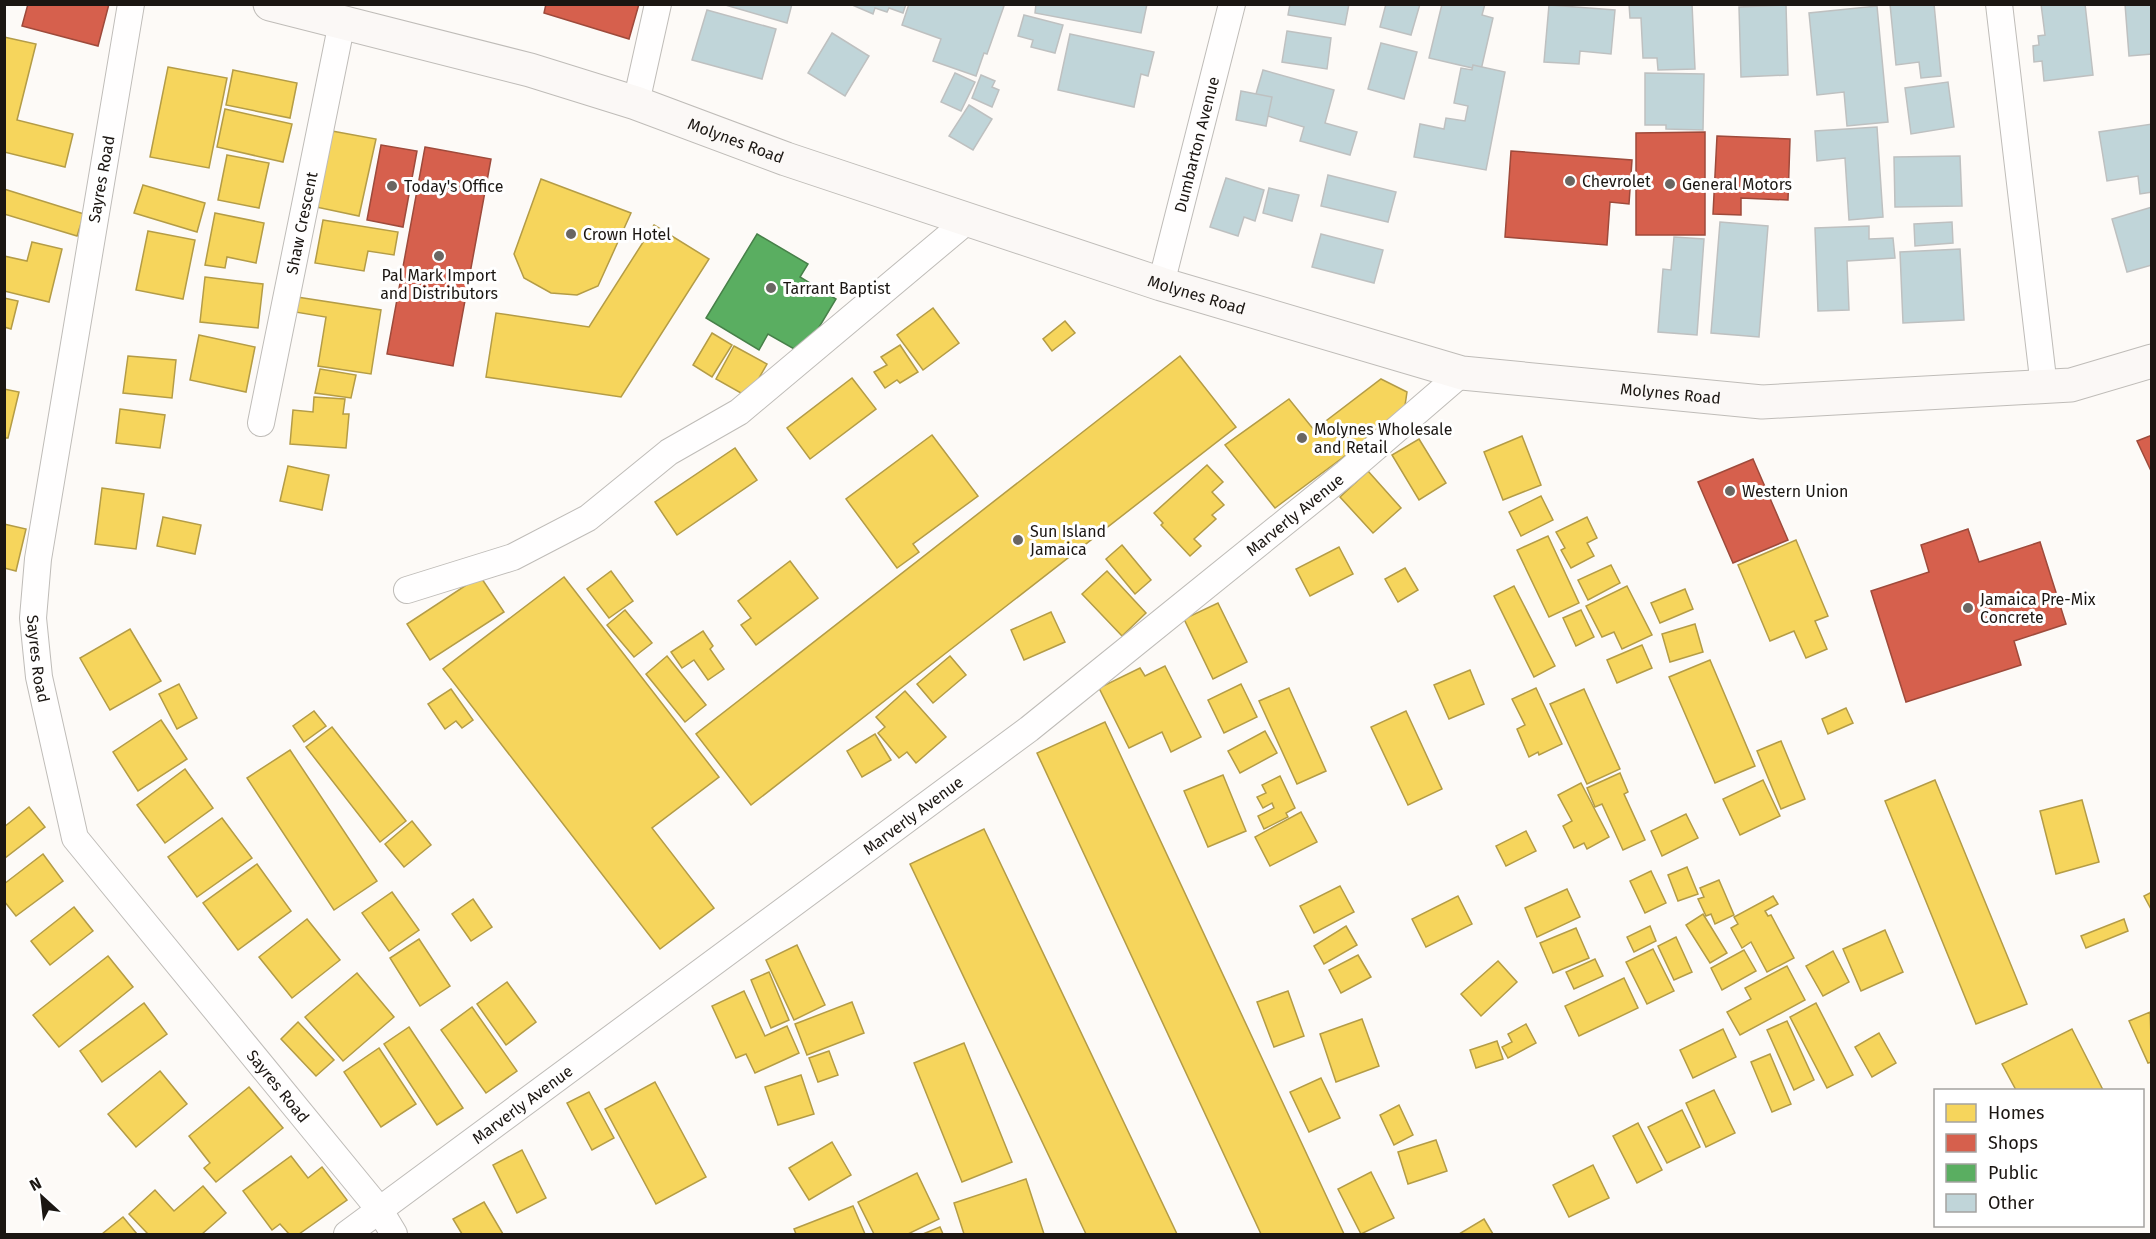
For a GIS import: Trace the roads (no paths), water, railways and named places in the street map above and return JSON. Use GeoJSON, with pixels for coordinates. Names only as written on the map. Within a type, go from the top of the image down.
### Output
{"type":"FeatureCollection","features":[{"type":"Feature","properties":{"kind":"main road","name":"Molynes Road"},"geometry":{"type":"LineString","coordinates":[[270,4],[308,9],[342,22],[530,70],[636,103],[786,159],[1161,284],[1462,373],[1762,402],[2071,385],[2151,361]]}},
{"type":"Feature","properties":{"kind":"street","name":"Sayres Road"},"geometry":{"type":"LineString","coordinates":[[131,4],[38,559],[33,618],[39,677],[75,838],[380,1209],[394,1234]]}},
{"type":"Feature","properties":{"kind":"street"},"geometry":{"type":"LineString","coordinates":[[636,103],[658,4]]}},
{"type":"Feature","properties":{"kind":"street","name":"Dumbarton Avenue"},"geometry":{"type":"LineString","coordinates":[[1161,284],[1232,4]]}},
{"type":"Feature","properties":{"kind":"street"},"geometry":{"type":"LineString","coordinates":[[1999,4],[2044,387]]}},
{"type":"Feature","properties":{"kind":"street","name":"Shaw Crescent"},"geometry":{"type":"LineString","coordinates":[[261,423],[342,22]]}},
{"type":"Feature","properties":{"kind":"street"},"geometry":{"type":"LineString","coordinates":[[407,590],[513,557],[588,518],[669,452],[739,412],[968,220]]}},
{"type":"Feature","properties":{"kind":"street","name":"Marverly Avenue"},"geometry":{"type":"LineString","coordinates":[[346,1234],[1029,729],[1346,473],[1462,373]]}},
{"type":"Feature","properties":{"kind":"place","name":"Chevrolet"},"geometry":{"type":"Point","coordinates":[1570,181]}},
{"type":"Feature","properties":{"kind":"place","name":"General Motors"},"geometry":{"type":"Point","coordinates":[1670,184]}},
{"type":"Feature","properties":{"kind":"place","name":"Today's Office"},"geometry":{"type":"Point","coordinates":[392,186]}},
{"type":"Feature","properties":{"kind":"place","name":"Crown Hotel"},"geometry":{"type":"Point","coordinates":[571,234]}},
{"type":"Feature","properties":{"kind":"place","name":"Pal Mark Import and Distributors"},"geometry":{"type":"Point","coordinates":[439,256]}},
{"type":"Feature","properties":{"kind":"place","name":"Tarrant Baptist"},"geometry":{"type":"Point","coordinates":[771,288]}},
{"type":"Feature","properties":{"kind":"place","name":"Molynes Wholesale and Retail"},"geometry":{"type":"Point","coordinates":[1302,438]}},
{"type":"Feature","properties":{"kind":"place","name":"Western Union"},"geometry":{"type":"Point","coordinates":[1730,491]}},
{"type":"Feature","properties":{"kind":"place","name":"Sun Island Jamaica"},"geometry":{"type":"Point","coordinates":[1018,540]}},
{"type":"Feature","properties":{"kind":"place","name":"Jamaica Pre-Mix Concrete"},"geometry":{"type":"Point","coordinates":[1968,608]}}]}
